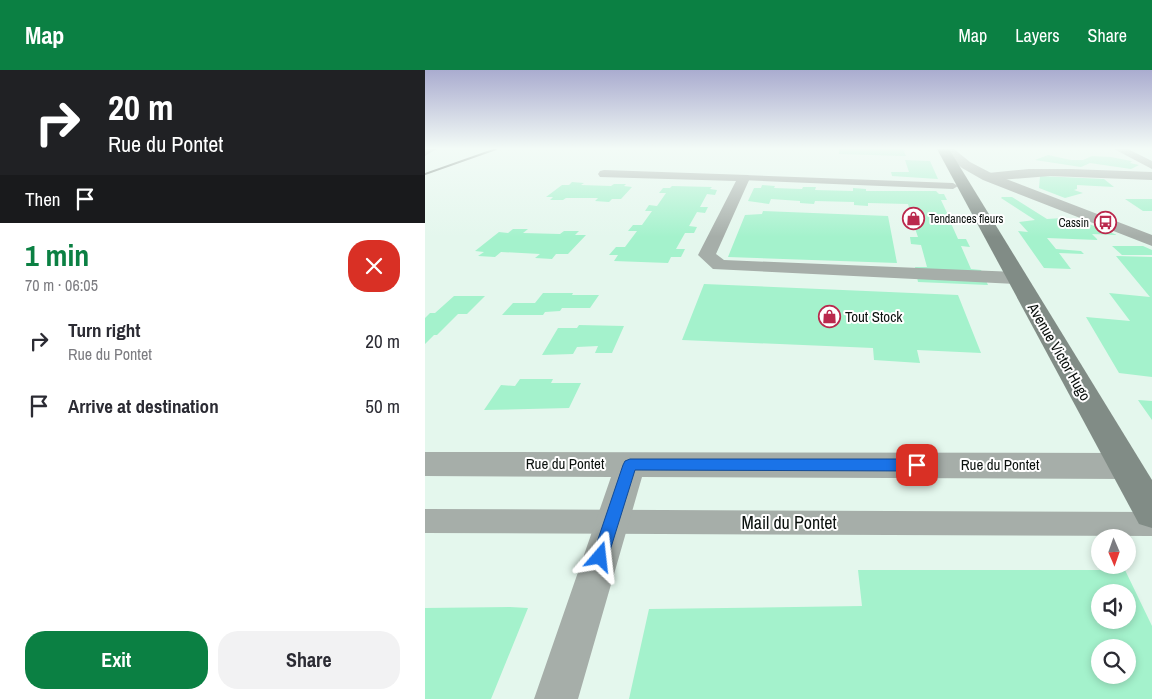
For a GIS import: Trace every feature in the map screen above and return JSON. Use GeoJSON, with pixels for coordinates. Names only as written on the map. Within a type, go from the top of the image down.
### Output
{"type":"FeatureCollection","features":[{"type":"Feature","properties":{"kind":"main road","name":"Avenue Victor Hugo"},"geometry":{"type":"LineString","coordinates":[[958,178],[960,189],[1016,278],[1152,512]]}},
{"type":"Feature","properties":{"kind":"street"},"geometry":{"type":"LineString","coordinates":[[744,178],[707,255],[719,265],[1016,278]]}},
{"type":"Feature","properties":{"kind":"street"},"geometry":{"type":"LineString","coordinates":[[751,178],[960,189],[970,188],[993,179],[1152,241]]}},
{"type":"Feature","properties":{"kind":"street","name":"Rue du Pontet"},"geometry":{"type":"LineString","coordinates":[[425,464],[1125,466]]}},
{"type":"Feature","properties":{"kind":"street"},"geometry":{"type":"LineString","coordinates":[[556,699],[630,465]]}},
{"type":"Feature","properties":{"kind":"street","name":"Mail du Pontet"},"geometry":{"type":"LineString","coordinates":[[425,522],[1152,524]]}},
{"type":"Feature","properties":{"kind":"building"},"geometry":{"type":"Polygon","coordinates":[[[1040,178],[1104,179],[1114,187],[1077,185],[1077,189],[1074,190],[1083,193],[1065,198],[1039,188],[1040,178]]]}},
{"type":"Feature","properties":{"kind":"building"},"geometry":{"type":"Polygon","coordinates":[[[572,182],[584,183],[581,185],[611,186],[614,184],[626,184],[624,186],[632,187],[621,199],[612,199],[609,202],[595,201],[598,198],[550,200],[553,197],[546,197],[562,185],[569,185],[572,182]]]}},
{"type":"Feature","properties":{"kind":"building"},"geometry":{"type":"Polygon","coordinates":[[[762,185],[775,186],[774,188],[802,189],[803,187],[816,187],[815,190],[853,191],[853,188],[866,189],[866,191],[936,191],[939,194],[944,194],[947,200],[941,200],[948,215],[955,215],[957,221],[950,221],[958,239],[966,239],[970,247],[961,246],[971,269],[981,270],[988,285],[918,282],[915,267],[927,267],[921,245],[911,244],[910,237],[918,237],[912,220],[905,219],[903,214],[911,214],[908,204],[868,203],[868,206],[854,205],[854,202],[815,201],[814,204],[771,199],[769,204],[748,201],[754,188],[761,188],[762,185]]]}},
{"type":"Feature","properties":{"kind":"building"},"geometry":{"type":"Polygon","coordinates":[[[672,186],[712,187],[710,189],[717,190],[715,195],[707,194],[700,207],[708,207],[705,213],[697,212],[689,226],[697,227],[694,233],[685,233],[676,249],[685,249],[681,257],[671,257],[668,263],[614,261],[618,255],[609,255],[616,247],[625,247],[637,231],[628,231],[633,225],[642,225],[652,211],[645,211],[649,205],[657,206],[666,193],[659,193],[663,188],[670,188],[672,186]]]}},
{"type":"Feature","properties":{"kind":"building"},"geometry":{"type":"Polygon","coordinates":[[[1002,197],[1012,197],[1047,219],[1062,218],[1077,226],[1089,224],[1117,235],[1092,234],[1098,240],[1047,238],[1056,249],[1081,251],[1084,254],[1059,253],[1071,269],[1044,268],[1018,231],[1028,232],[1019,222],[1035,220],[1002,197]]]}},
{"type":"Feature","properties":{"kind":"building"},"geometry":{"type":"Polygon","coordinates":[[[1125,199],[1152,199],[1152,211],[1143,211],[1125,199]]]}},
{"type":"Feature","properties":{"kind":"building"},"geometry":{"type":"Polygon","coordinates":[[[763,211],[888,216],[897,263],[728,257],[745,215],[762,214],[763,211]]]}},
{"type":"Feature","properties":{"kind":"building"},"geometry":{"type":"Polygon","coordinates":[[[513,229],[528,229],[523,233],[560,234],[564,231],[579,231],[575,235],[586,235],[568,254],[556,254],[552,259],[535,258],[540,254],[501,252],[495,257],[478,256],[484,252],[475,251],[499,232],[508,233],[513,229]]]}},
{"type":"Feature","properties":{"kind":"building"},"geometry":{"type":"Polygon","coordinates":[[[1112,246],[1143,246],[1152,250],[1152,255],[1122,255],[1112,246]]]}},
{"type":"Feature","properties":{"kind":"building"},"geometry":{"type":"Polygon","coordinates":[[[1116,256],[1152,257],[1152,377],[1119,373],[1086,317],[1130,321],[1109,293],[1150,297],[1116,256]]]}},
{"type":"Feature","properties":{"kind":"building","name":"Tout Stock"},"geometry":{"type":"Polygon","coordinates":[[[704,284],[958,295],[981,353],[917,350],[920,363],[874,360],[873,348],[682,340],[704,284]]]}},
{"type":"Feature","properties":{"kind":"building"},"geometry":{"type":"Polygon","coordinates":[[[543,293],[599,295],[590,308],[562,308],[560,311],[545,312],[543,315],[502,315],[513,303],[535,303],[543,293]]]}},
{"type":"Feature","properties":{"kind":"building"},"geometry":{"type":"Polygon","coordinates":[[[454,296],[485,296],[467,314],[458,314],[425,344],[425,318],[430,313],[435,313],[454,296]]]}},
{"type":"Feature","properties":{"kind":"building"},"geometry":{"type":"Polygon","coordinates":[[[579,325],[624,326],[612,353],[595,353],[598,346],[577,347],[573,354],[542,355],[558,328],[577,328],[579,325]]]}},
{"type":"Feature","properties":{"kind":"building"},"geometry":{"type":"Polygon","coordinates":[[[520,379],[553,379],[551,383],[581,383],[569,408],[484,410],[501,385],[515,386],[520,379]]]}},
{"type":"Feature","properties":{"kind":"building"},"geometry":{"type":"Polygon","coordinates":[[[1138,400],[1152,401],[1152,420],[1140,403],[1138,400]]]}},
{"type":"Feature","properties":{"kind":"building"},"geometry":{"type":"Polygon","coordinates":[[[858,570],[1091,570],[1091,574],[1127,574],[1132,584],[1091,584],[1091,629],[1136,629],[1136,593],[1152,626],[1152,699],[629,699],[649,609],[862,606],[858,570]]]}},
{"type":"Feature","properties":{"kind":"building"},"geometry":{"type":"Polygon","coordinates":[[[425,608],[528,608],[491,699],[425,699],[425,608]]]}},
{"type":"Feature","properties":{"kind":"place","name":"Tendances fleurs"},"geometry":{"type":"Point","coordinates":[913,219]}},
{"type":"Feature","properties":{"kind":"place","name":"Cassin"},"geometry":{"type":"Point","coordinates":[1105,223]}},
{"type":"Feature","properties":{"kind":"place","name":"Tout Stock"},"geometry":{"type":"Point","coordinates":[829,317]}},
{"type":"Feature","properties":{"kind":"route"},"geometry":{"type":"LineString","coordinates":[[600,557],[630,465],[917,465]]}}]}
